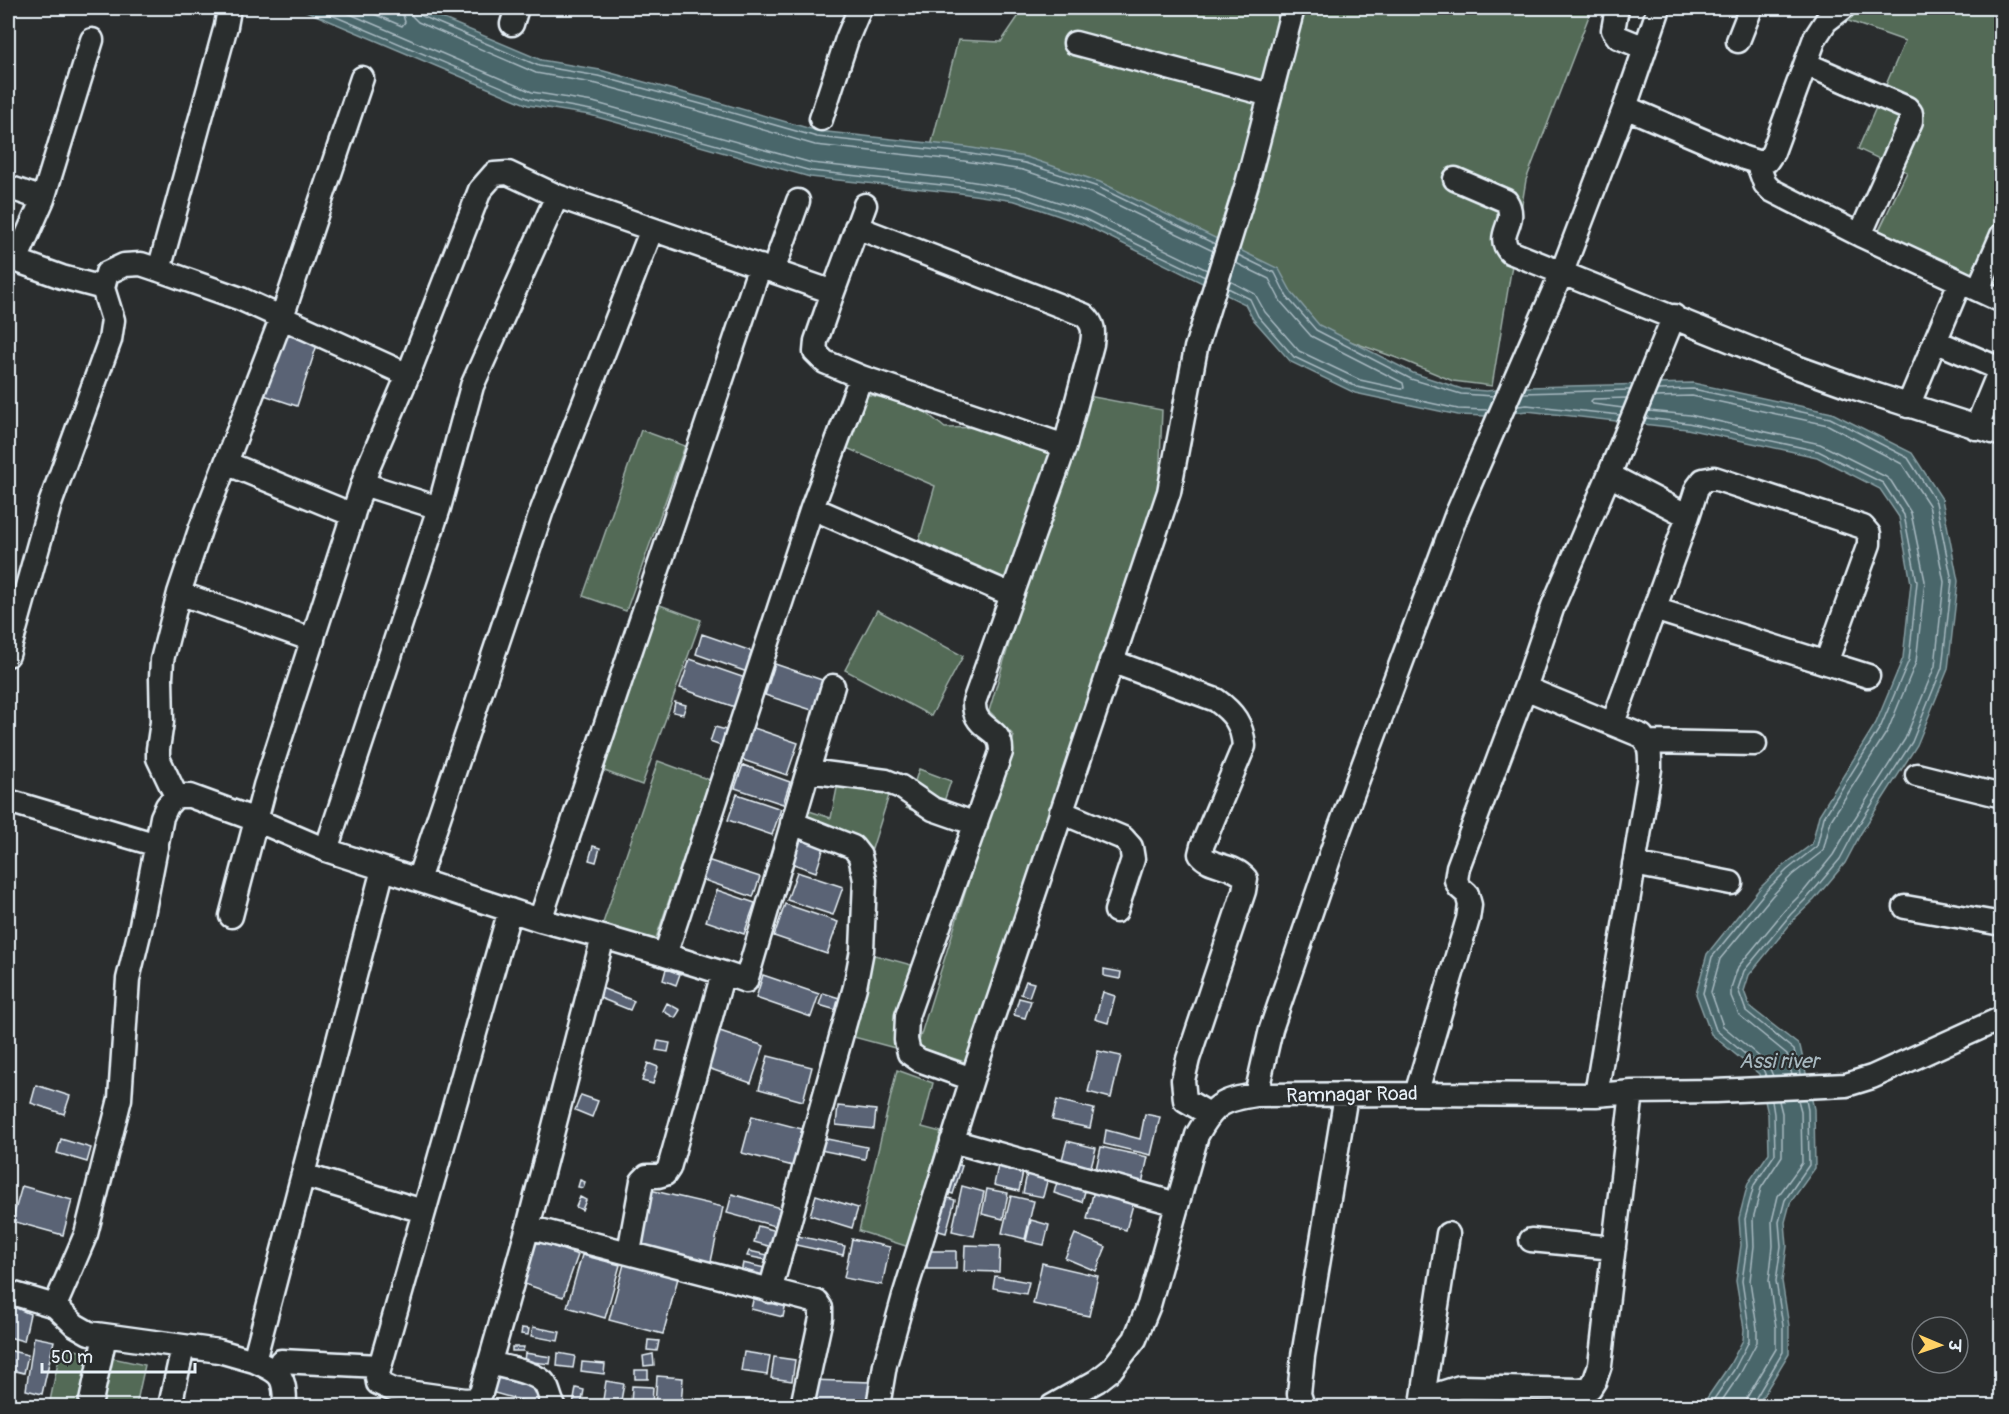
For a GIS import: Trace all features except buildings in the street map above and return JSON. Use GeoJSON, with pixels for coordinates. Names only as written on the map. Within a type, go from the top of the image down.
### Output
{"type":"FeatureCollection","features":[{"type":"Feature","properties":{"kind":"street"},"geometry":{"type":"LineString","coordinates":[[159,270],[226,26],[228,15],[226,8]]}},
{"type":"Feature","properties":{"kind":"street"},"geometry":{"type":"LineString","coordinates":[[821,119],[847,39],[860,8]]}},
{"type":"Feature","properties":{"kind":"street"},"geometry":{"type":"LineString","coordinates":[[878,1407],[885,1365],[904,1296],[952,1141],[1169,492],[1196,348],[1247,184],[1293,8]]}},
{"type":"Feature","properties":{"kind":"street"},"geometry":{"type":"LineString","coordinates":[[1617,8],[1613,30],[1617,37],[1645,48]]}},
{"type":"Feature","properties":{"kind":"street"},"geometry":{"type":"LineString","coordinates":[[1256,1095],[1271,1029],[1339,830],[1456,516],[1562,272],[1625,107],[1659,8]]}},
{"type":"Feature","properties":{"kind":"street"},"geometry":{"type":"LineString","coordinates":[[1738,41],[1751,8]]}},
{"type":"Feature","properties":{"kind":"street"},"geometry":{"type":"LineString","coordinates":[[1625,107],[1744,158],[1757,162],[1767,161],[1773,152],[1815,39],[1826,21],[1843,8]]}},
{"type":"Feature","properties":{"kind":"street"},"geometry":{"type":"LineString","coordinates":[[92,40],[43,199],[21,249],[10,261],[103,288]]}},
{"type":"Feature","properties":{"kind":"street"},"geometry":{"type":"LineString","coordinates":[[1075,43],[1270,95]]}},
{"type":"Feature","properties":{"kind":"street"},"geometry":{"type":"LineString","coordinates":[[1806,64],[1907,108],[1911,113],[1911,121],[1860,235]]}},
{"type":"Feature","properties":{"kind":"street"},"geometry":{"type":"LineString","coordinates":[[176,796],[158,758],[158,749],[162,722],[162,660],[179,593],[200,530],[282,317],[362,78]]}},
{"type":"Feature","properties":{"kind":"street"},"geometry":{"type":"LineString","coordinates":[[1757,162],[1765,184],[1771,190],[1860,235],[2001,301]]}},
{"type":"Feature","properties":{"kind":"street"},"geometry":{"type":"LineString","coordinates":[[231,916],[264,786],[363,483],[480,190],[494,174],[508,173],[557,196],[833,292]]}},
{"type":"Feature","properties":{"kind":"street"},"geometry":{"type":"LineString","coordinates":[[1455,179],[1506,201],[1511,209],[1511,219],[1504,237],[1505,246],[1510,252],[1674,316],[1791,365],[1908,406],[2001,435]]}},
{"type":"Feature","properties":{"kind":"street"},"geometry":{"type":"LineString","coordinates":[[8,187],[43,199]]}},
{"type":"Feature","properties":{"kind":"street"},"geometry":{"type":"LineString","coordinates":[[326,849],[439,508],[472,386],[557,196]]}},
{"type":"Feature","properties":{"kind":"street"},"geometry":{"type":"LineString","coordinates":[[540,920],[766,268],[798,201]]}},
{"type":"Feature","properties":{"kind":"street"},"geometry":{"type":"LineString","coordinates":[[865,205],[816,341],[815,352],[825,362],[861,377],[1065,446]]}},
{"type":"Feature","properties":{"kind":"street"},"geometry":{"type":"LineString","coordinates":[[856,228],[1084,315],[1091,321],[1094,331],[1065,446],[974,702],[978,719],[996,735],[1001,743],[1001,752],[907,1016],[906,1040],[909,1053],[919,1060],[972,1079]]}},
{"type":"Feature","properties":{"kind":"street"},"geometry":{"type":"LineString","coordinates":[[418,880],[542,510],[652,229]]}},
{"type":"Feature","properties":{"kind":"street"},"geometry":{"type":"LineString","coordinates":[[1908,406],[1935,341],[2001,235]]}},
{"type":"Feature","properties":{"kind":"street"},"geometry":{"type":"LineString","coordinates":[[8,655],[50,504],[110,340],[113,320],[103,288],[107,273],[124,265],[141,264],[159,270],[241,298],[408,375]]}},
{"type":"Feature","properties":{"kind":"street"},"geometry":{"type":"LineString","coordinates":[[1416,1094],[1468,918],[1470,905],[1467,894],[1459,887],[1456,880],[1458,867],[1553,606],[1674,316]]}},
{"type":"Feature","properties":{"kind":"street"},"geometry":{"type":"LineString","coordinates":[[1935,341],[2001,367],[1976,428]]}},
{"type":"Feature","properties":{"kind":"street"},"geometry":{"type":"LineString","coordinates":[[665,954],[812,508],[861,377]]}},
{"type":"Feature","properties":{"kind":"street"},"geometry":{"type":"LineString","coordinates":[[226,463],[353,515]]}},
{"type":"Feature","properties":{"kind":"street"},"geometry":{"type":"LineString","coordinates":[[1609,475],[1688,516]]}},
{"type":"Feature","properties":{"kind":"street"},"geometry":{"type":"LineString","coordinates":[[1613,723],[1697,488],[1703,480],[1714,478],[1863,527],[1869,534],[1869,544],[1826,663]]}},
{"type":"Feature","properties":{"kind":"street"},"geometry":{"type":"LineString","coordinates":[[363,483],[439,508]]}},
{"type":"Feature","properties":{"kind":"street"},"geometry":{"type":"LineString","coordinates":[[812,508],[1012,595]]}},
{"type":"Feature","properties":{"kind":"street"},"geometry":{"type":"LineString","coordinates":[[179,593],[313,640]]}},
{"type":"Feature","properties":{"kind":"street"},"geometry":{"type":"LineString","coordinates":[[1654,609],[1868,676]]}},
{"type":"Feature","properties":{"kind":"street"},"geometry":{"type":"LineString","coordinates":[[1052,1407],[1097,1381],[1111,1370],[1135,1339],[1149,1305],[1197,1135],[1209,1114],[1185,1100],[1183,1080],[1246,879],[1240,871],[1204,859],[1200,854],[1244,746],[1242,732],[1231,711],[1216,700],[1112,661]]}},
{"type":"Feature","properties":{"kind":"street"},"geometry":{"type":"LineString","coordinates":[[55,1306],[86,1234],[120,1100],[128,979],[162,817],[167,806],[176,796],[190,796],[326,849],[540,920],[665,954],[746,981],[833,686]]}},
{"type":"Feature","properties":{"kind":"street"},"geometry":{"type":"LineString","coordinates":[[1525,688],[1642,736],[1651,753],[1596,1095]]}},
{"type":"Feature","properties":{"kind":"street"},"geometry":{"type":"LineString","coordinates":[[1647,742],[1755,744]]}},
{"type":"Feature","properties":{"kind":"street"},"geometry":{"type":"LineString","coordinates":[[808,771],[886,781],[895,784],[933,808],[976,824]]}},
{"type":"Feature","properties":{"kind":"street"},"geometry":{"type":"LineString","coordinates":[[1917,775],[2001,796]]}},
{"type":"Feature","properties":{"kind":"street"},"geometry":{"type":"LineString","coordinates":[[8,801],[157,844]]}},
{"type":"Feature","properties":{"kind":"street"},"geometry":{"type":"LineString","coordinates":[[1061,812],[1123,838],[1131,847],[1133,860],[1116,910]]}},
{"type":"Feature","properties":{"kind":"street"},"geometry":{"type":"LineString","coordinates":[[770,1290],[855,987],[862,950],[865,880],[860,856],[853,848],[792,823]]}},
{"type":"Feature","properties":{"kind":"street"},"geometry":{"type":"LineString","coordinates":[[1634,864],[1731,883]]}},
{"type":"Feature","properties":{"kind":"street"},"geometry":{"type":"LineString","coordinates":[[254,1361],[383,868]]}},
{"type":"Feature","properties":{"kind":"street"},"geometry":{"type":"LineString","coordinates":[[1905,908],[2001,924]]}},
{"type":"Feature","properties":{"kind":"street"},"geometry":{"type":"LineString","coordinates":[[510,910],[379,1366],[378,1383],[386,1389],[465,1403],[476,1399],[481,1393],[528,1227],[603,937]]}},
{"type":"Feature","properties":{"kind":"street"},"geometry":{"type":"LineString","coordinates":[[629,1252],[642,1181],[647,1176],[665,1174],[669,1168],[723,973]]}},
{"type":"Feature","properties":{"kind":"street","name":"Ramnagar Road"},"geometry":{"type":"LineString","coordinates":[[1209,1114],[1222,1103],[1238,1097],[1256,1095],[1596,1095],[1846,1085],[1872,1077],[2001,1018]]}},
{"type":"Feature","properties":{"kind":"street"},"geometry":{"type":"LineString","coordinates":[[1422,1405],[1440,1393],[1460,1387],[1579,1390],[1590,1388],[1600,1365],[1632,1092]]}},
{"type":"Feature","properties":{"kind":"street"},"geometry":{"type":"LineString","coordinates":[[1303,1407],[1299,1394],[1303,1356],[1346,1095]]}},
{"type":"Feature","properties":{"kind":"street"},"geometry":{"type":"LineString","coordinates":[[952,1141],[1177,1204]]}},
{"type":"Feature","properties":{"kind":"street"},"geometry":{"type":"LineString","coordinates":[[303,1175],[423,1211]]}},
{"type":"Feature","properties":{"kind":"street"},"geometry":{"type":"LineString","coordinates":[[528,1227],[817,1302],[821,1308],[821,1318],[802,1407]]}},
{"type":"Feature","properties":{"kind":"street"},"geometry":{"type":"LineString","coordinates":[[1422,1405],[1448,1234]]}},
{"type":"Feature","properties":{"kind":"street"},"geometry":{"type":"LineString","coordinates":[[1531,1240],[1614,1248]]}},
{"type":"Feature","properties":{"kind":"street"},"geometry":{"type":"LineString","coordinates":[[8,1292],[55,1306],[75,1325],[88,1333],[219,1351],[254,1361],[276,1371],[284,1382],[285,1407]]}},
{"type":"Feature","properties":{"kind":"street"},"geometry":{"type":"LineString","coordinates":[[90,1407],[105,1336]]}},
{"type":"Feature","properties":{"kind":"street"},"geometry":{"type":"LineString","coordinates":[[170,1407],[183,1347]]}},
{"type":"Feature","properties":{"kind":"street"},"geometry":{"type":"LineString","coordinates":[[281,1361],[379,1366]]}},
{"type":"Feature","properties":{"kind":"street"},"geometry":{"type":"LineString","coordinates":[[489,1363],[540,1379],[546,1385],[554,1407]]}},
{"type":"Feature","properties":{"kind":"green space"},"geometry":{"type":"Polygon","coordinates":[[[1000,8],[1592,8],[1526,180],[1492,386],[1453,381],[1289,319],[1255,275],[928,158],[958,40],[1001,42],[1018,17],[1000,8]]]}},
{"type":"Feature","properties":{"kind":"green space"},"geometry":{"type":"Polygon","coordinates":[[[1843,8],[2001,8],[2001,301],[1873,243],[1907,172],[1858,149],[1905,41],[1840,18],[1843,8]]]}},
{"type":"Feature","properties":{"kind":"green space"},"geometry":{"type":"Polygon","coordinates":[[[857,392],[918,406],[945,428],[1027,426],[1050,453],[1010,581],[918,545],[935,486],[842,446],[857,392]]]}},
{"type":"Feature","properties":{"kind":"green space"},"geometry":{"type":"Polygon","coordinates":[[[1083,395],[1162,410],[1159,486],[971,1064],[917,1047],[1014,736],[989,711],[1083,395]]]}},
{"type":"Feature","properties":{"kind":"green space"},"geometry":{"type":"Polygon","coordinates":[[[641,430],[685,446],[626,611],[583,596],[641,430]]]}},
{"type":"Feature","properties":{"kind":"green space"},"geometry":{"type":"Polygon","coordinates":[[[657,604],[701,620],[642,785],[599,769],[657,604]]]}},
{"type":"Feature","properties":{"kind":"green space"},"geometry":{"type":"Polygon","coordinates":[[[877,610],[963,656],[931,716],[845,670],[877,610]]]}},
{"type":"Feature","properties":{"kind":"green space"},"geometry":{"type":"Polygon","coordinates":[[[658,761],[710,780],[655,941],[603,923],[658,761]]]}},
{"type":"Feature","properties":{"kind":"green space"},"geometry":{"type":"Polygon","coordinates":[[[919,769],[951,781],[938,819],[906,808],[919,769]]]}},
{"type":"Feature","properties":{"kind":"green space"},"geometry":{"type":"Polygon","coordinates":[[[838,783],[891,789],[872,849],[803,822],[806,810],[831,818],[838,783]]]}},
{"type":"Feature","properties":{"kind":"green space"},"geometry":{"type":"Polygon","coordinates":[[[871,954],[915,966],[895,1048],[850,1036],[871,954]]]}},
{"type":"Feature","properties":{"kind":"green space"},"geometry":{"type":"Polygon","coordinates":[[[897,1070],[933,1083],[922,1127],[941,1132],[909,1247],[859,1231],[897,1070]]]}},
{"type":"Feature","properties":{"kind":"green space"},"geometry":{"type":"Polygon","coordinates":[[[61,1347],[145,1365],[136,1406],[49,1406],[61,1347]]]}},
{"type":"Feature","properties":{"kind":"green space"},"geometry":{"type":"Polygon","coordinates":[[[8,1398],[49,1406],[8,1406],[8,1398]]]}},
{"type":"Feature","properties":{"kind":"water","name":"Assi river"},"geometry":{"type":"Polygon","coordinates":[[[299,8],[418,8],[541,60],[600,70],[818,131],[966,147],[1026,157],[1100,182],[1279,269],[1292,293],[1319,325],[1413,373],[1462,389],[1486,391],[1528,387],[1693,383],[1832,413],[1912,453],[1942,499],[1958,581],[1948,669],[1917,745],[1861,833],[1845,863],[1814,900],[1795,918],[1749,975],[1744,991],[1750,1007],[1800,1046],[1814,1109],[1815,1168],[1790,1203],[1785,1222],[1787,1246],[1782,1281],[1789,1326],[1789,1353],[1757,1406],[1707,1406],[1707,1398],[1729,1366],[1743,1340],[1744,1329],[1736,1281],[1741,1245],[1739,1218],[1748,1183],[1769,1153],[1768,1114],[1759,1074],[1711,1034],[1696,994],[1707,954],[1761,887],[1784,865],[1812,844],[1819,815],[1876,723],[1903,658],[1911,583],[1899,517],[1880,489],[1817,457],[1687,429],[1527,411],[1487,416],[1458,415],[1355,393],[1291,362],[1253,319],[1245,304],[1083,224],[1015,201],[810,177],[590,115],[528,105],[299,8]]]}}]}
